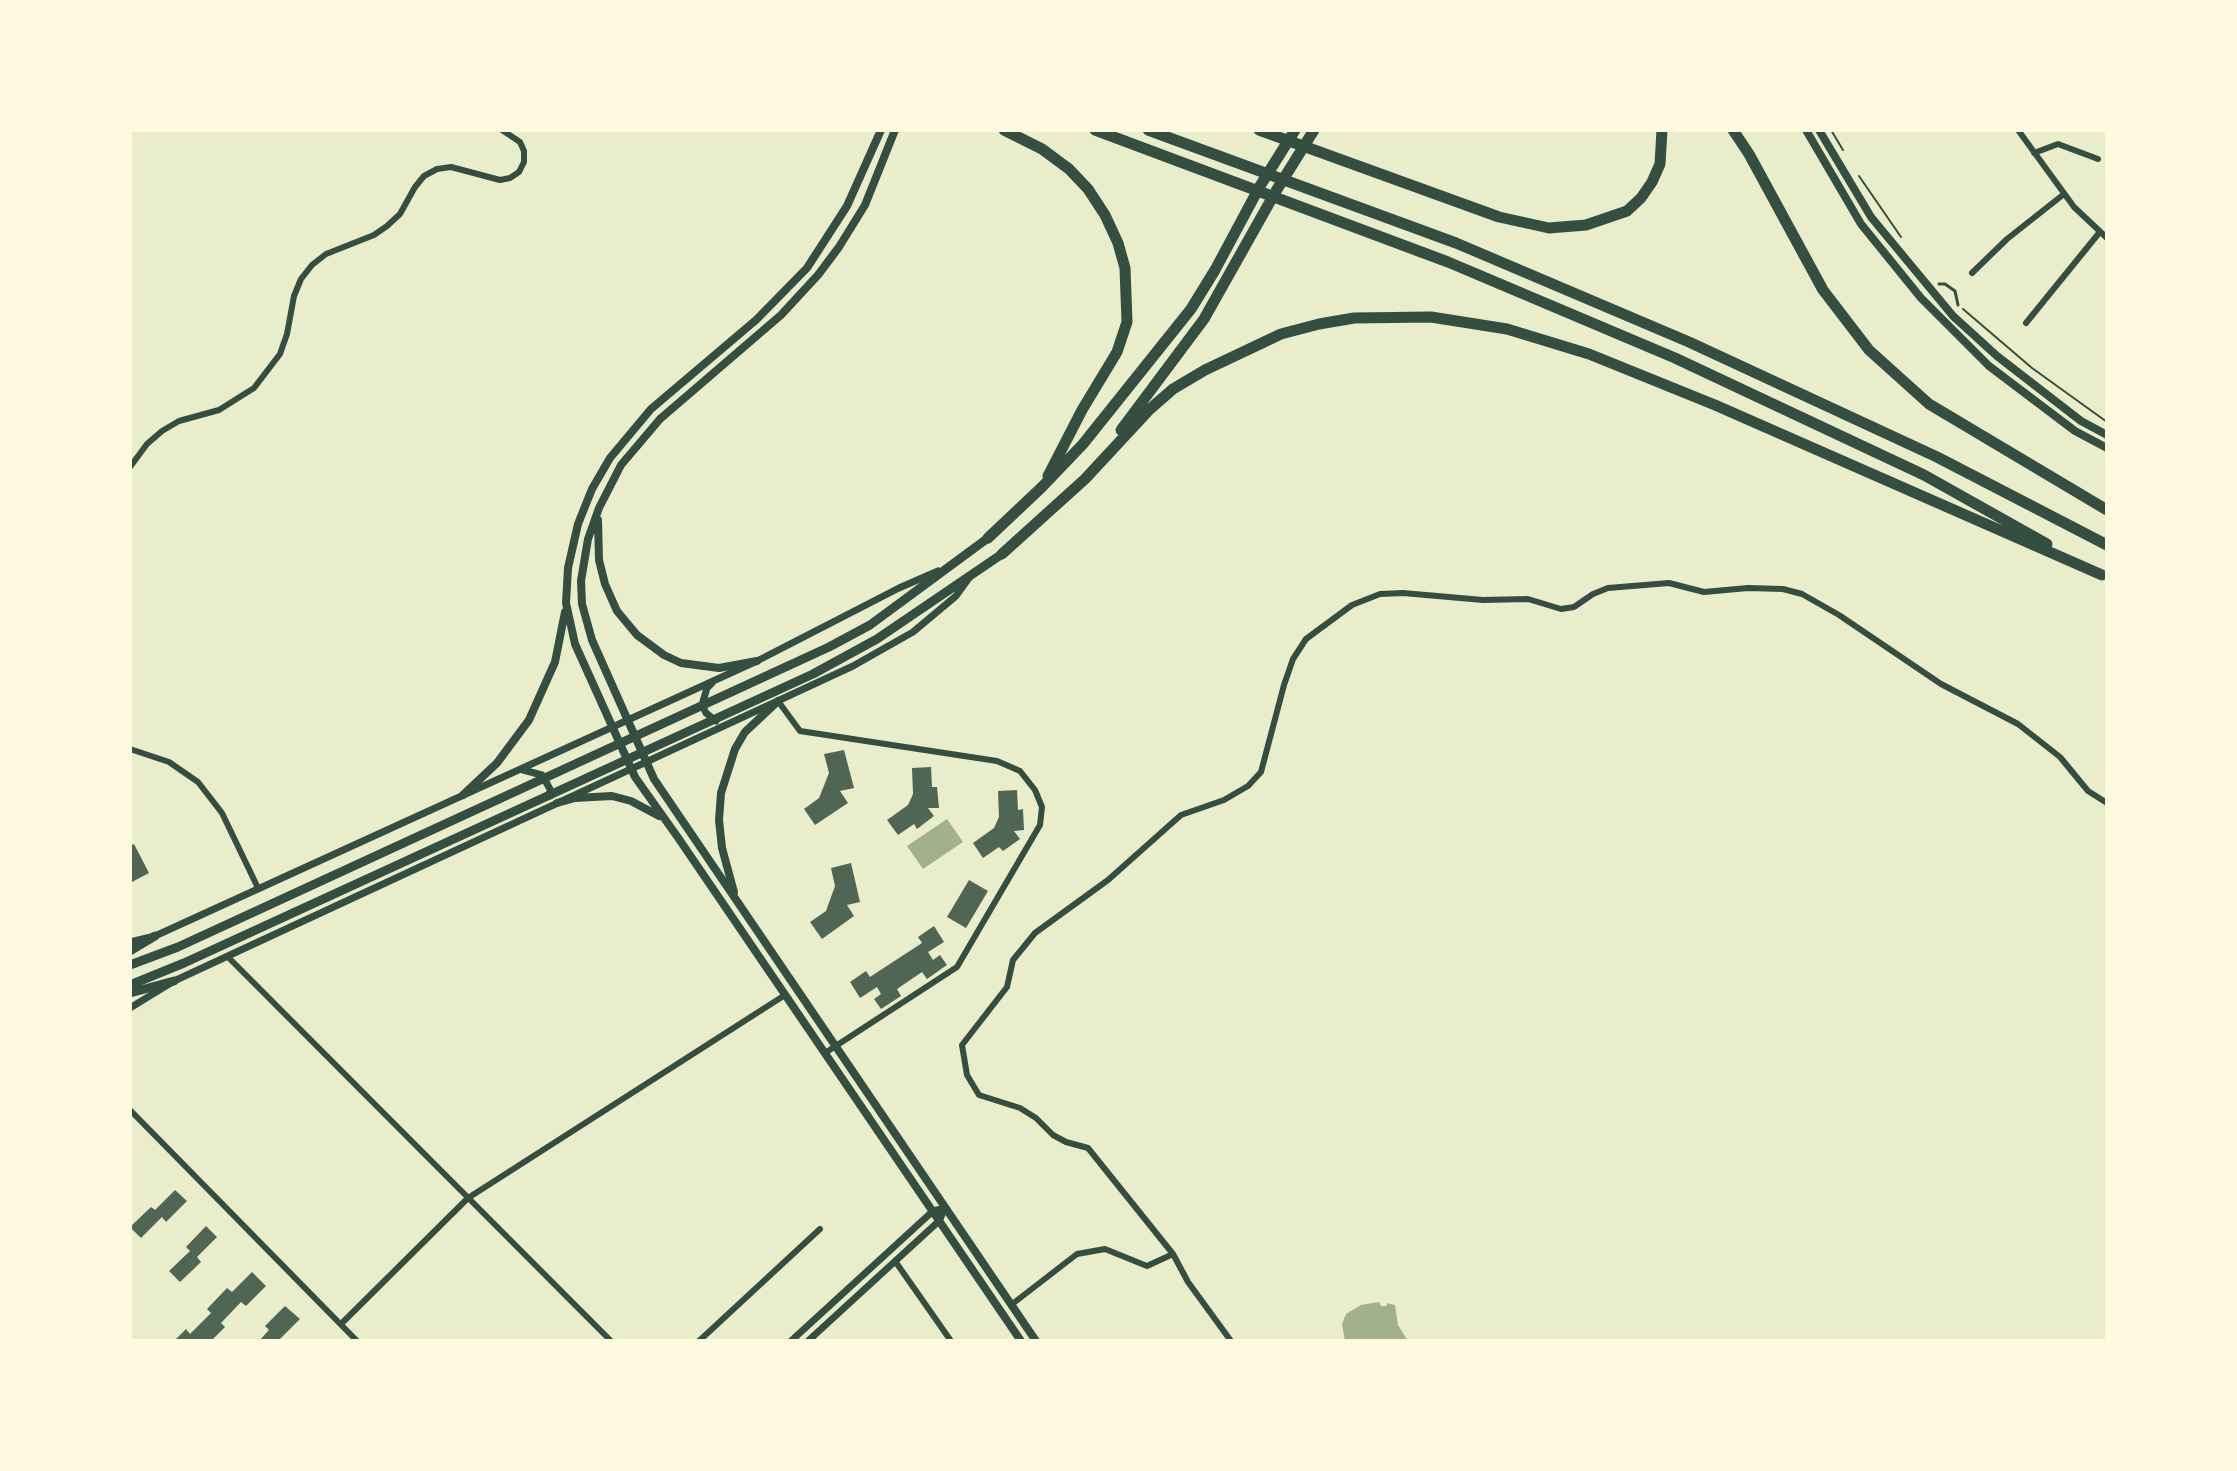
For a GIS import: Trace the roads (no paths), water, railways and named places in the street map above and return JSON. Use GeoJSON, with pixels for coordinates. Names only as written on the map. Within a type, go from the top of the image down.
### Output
{"type":"FeatureCollection","features":[{"type":"Feature","properties":{"kind":"highway"},"geometry":{"type":"LineString","coordinates":[[1004,130],[1042,149],[1069,169],[1088,189],[1112,229],[1125,268],[1127,322],[1117,352],[1082,410],[1042,487]]}},
{"type":"Feature","properties":{"kind":"highway"},"geometry":{"type":"LineString","coordinates":[[1095,130],[1448,262],[1675,358],[1924,475],[2104,576]]}},
{"type":"Feature","properties":{"kind":"highway"},"geometry":{"type":"LineString","coordinates":[[1148,130],[1456,243],[1689,342],[1937,457],[2107,545]]}},
{"type":"Feature","properties":{"kind":"highway"},"geometry":{"type":"LineString","coordinates":[[1259,130],[1499,217],[1558,228],[1606,220],[1627,211],[1641,198],[1660,164],[1662,130]]}},
{"type":"Feature","properties":{"kind":"highway"},"geometry":{"type":"LineString","coordinates":[[988,538],[1083,444],[1191,309],[1295,130]]}},
{"type":"Feature","properties":{"kind":"highway"},"geometry":{"type":"LineString","coordinates":[[1085,479],[1204,319],[1314,130]]}},
{"type":"Feature","properties":{"kind":"highway"},"geometry":{"type":"LineString","coordinates":[[1733,130],[1756,165],[1823,290],[1869,350],[1929,404],[2107,510]]}},
{"type":"Feature","properties":{"kind":"highway"},"geometry":{"type":"LineString","coordinates":[[1002,554],[1085,479],[1150,409],[1173,389],[1247,348],[1281,334],[1354,318],[1431,317],[1507,329],[1589,354],[1715,405],[2104,576]]}},
{"type":"Feature","properties":{"kind":"main road"},"geometry":{"type":"LineString","coordinates":[[463,795],[508,751],[535,708],[555,662],[566,603],[568,568],[578,524],[592,489],[610,458],[651,409],[756,320],[807,268],[847,206],[881,130]]}},
{"type":"Feature","properties":{"kind":"main road"},"geometry":{"type":"LineString","coordinates":[[895,130],[865,205],[828,263],[781,315],[649,430],[621,465],[599,508],[585,554],[582,604],[587,627],[645,762],[1036,1341]]}},
{"type":"Feature","properties":{"kind":"main road"},"geometry":{"type":"LineString","coordinates":[[1806,130],[1861,224],[1921,298],[1989,366],[2075,431],[2107,448]]}},
{"type":"Feature","properties":{"kind":"main road"},"geometry":{"type":"LineString","coordinates":[[1819,130],[1871,217],[1953,316],[1997,356],[2081,421],[2107,435]]}},
{"type":"Feature","properties":{"kind":"main road"},"geometry":{"type":"LineString","coordinates":[[599,508],[597,530],[602,572],[617,611],[637,635],[681,663],[719,668],[757,661]]}},
{"type":"Feature","properties":{"kind":"main road"},"geometry":{"type":"LineString","coordinates":[[130,965],[178,947],[655,729],[870,625],[988,538]]}},
{"type":"Feature","properties":{"kind":"main road"},"geometry":{"type":"LineString","coordinates":[[130,985],[761,699],[877,639],[1002,554]]}},
{"type":"Feature","properties":{"kind":"main road"},"geometry":{"type":"LineString","coordinates":[[566,603],[575,644],[630,769],[1021,1341]]}},
{"type":"Feature","properties":{"kind":"main road"},"geometry":{"type":"LineString","coordinates":[[738,904],[722,848],[719,820],[721,793],[735,749],[745,732],[778,701]]}},
{"type":"Feature","properties":{"kind":"main road"},"geometry":{"type":"LineString","coordinates":[[557,803],[585,797],[612,796],[650,810],[668,824]]}},
{"type":"Feature","properties":{"kind":"main road"},"geometry":{"type":"LineString","coordinates":[[130,951],[155,936]]}},
{"type":"Feature","properties":{"kind":"main road"},"geometry":{"type":"LineString","coordinates":[[130,993],[174,981]]}},
{"type":"Feature","properties":{"kind":"street"},"geometry":{"type":"LineString","coordinates":[[130,467],[147,444],[162,431],[179,421],[219,410],[238,401],[254,388],[280,354],[294,296],[301,279],[312,265],[326,254],[374,235],[387,226],[400,214],[424,176],[437,169],[451,167],[500,180],[519,172],[524,162],[524,151],[520,142],[502,130]]}},
{"type":"Feature","properties":{"kind":"street"},"geometry":{"type":"LineString","coordinates":[[2018,130],[2064,194],[2107,238]]}},
{"type":"Feature","properties":{"kind":"street"},"geometry":{"type":"LineString","coordinates":[[2034,153],[2058,144],[2098,159]]}},
{"type":"Feature","properties":{"kind":"street"},"geometry":{"type":"LineString","coordinates":[[1972,273],[2007,239],[2064,194]]}},
{"type":"Feature","properties":{"kind":"street"},"geometry":{"type":"LineString","coordinates":[[2026,323],[2099,233]]}},
{"type":"Feature","properties":{"kind":"street"},"geometry":{"type":"LineString","coordinates":[[130,942],[155,936],[757,661],[899,588],[954,565]]}},
{"type":"Feature","properties":{"kind":"street"},"geometry":{"type":"LineString","coordinates":[[130,1008],[174,981],[853,666],[913,632],[956,596],[971,576]]}},
{"type":"Feature","properties":{"kind":"street"},"geometry":{"type":"LineString","coordinates":[[1231,1341],[1188,1282],[1173,1254],[1088,1148],[1053,1135],[1020,1108],[979,1095],[967,1075],[962,1045],[1007,987],[1013,960],[1035,933],[1108,880],[1181,815],[1224,800],[1248,786],[1261,772],[1293,659],[1306,639],[1352,605],[1380,594],[1403,593],[1483,600],[1528,599],[1561,609],[1574,607],[1608,588],[1669,583],[1704,592],[1783,589],[1802,594],[1839,615],[1941,684],[2018,724],[2060,757],[2088,791],[2107,803]]}},
{"type":"Feature","properties":{"kind":"street"},"geometry":{"type":"LineString","coordinates":[[717,679],[707,688],[702,705],[711,719],[730,723]]}},
{"type":"Feature","properties":{"kind":"street"},"geometry":{"type":"LineString","coordinates":[[778,701],[800,731],[997,761],[1020,771],[1035,790],[1042,807],[1040,825],[957,967],[825,1053]]}},
{"type":"Feature","properties":{"kind":"street"},"geometry":{"type":"LineString","coordinates":[[130,749],[169,762],[198,782],[222,813],[258,888]]}},
{"type":"Feature","properties":{"kind":"street"},"geometry":{"type":"LineString","coordinates":[[517,770],[536,772],[547,782],[550,796],[544,809]]}},
{"type":"Feature","properties":{"kind":"street"},"geometry":{"type":"LineString","coordinates":[[228,957],[611,1341]]}},
{"type":"Feature","properties":{"kind":"street"},"geometry":{"type":"LineString","coordinates":[[341,1324],[468,1198],[785,995]]}},
{"type":"Feature","properties":{"kind":"street"},"geometry":{"type":"LineString","coordinates":[[130,1110],[357,1341]]}},
{"type":"Feature","properties":{"kind":"street"},"geometry":{"type":"LineString","coordinates":[[791,1341],[933,1211],[945,1208]]}},
{"type":"Feature","properties":{"kind":"street"},"geometry":{"type":"LineString","coordinates":[[808,1341],[939,1221],[945,1208]]}},
{"type":"Feature","properties":{"kind":"street"},"geometry":{"type":"LineString","coordinates":[[699,1341],[820,1229]]}},
{"type":"Feature","properties":{"kind":"street"},"geometry":{"type":"LineString","coordinates":[[1011,1305],[1077,1254],[1105,1249],[1147,1266],[1173,1254]]}},
{"type":"Feature","properties":{"kind":"street"},"geometry":{"type":"LineString","coordinates":[[895,1261],[951,1341]]}},
{"type":"Feature","properties":{"kind":"lane"},"geometry":{"type":"LineString","coordinates":[[1939,284],[1945,284],[1955,291],[1958,305]]}}]}
